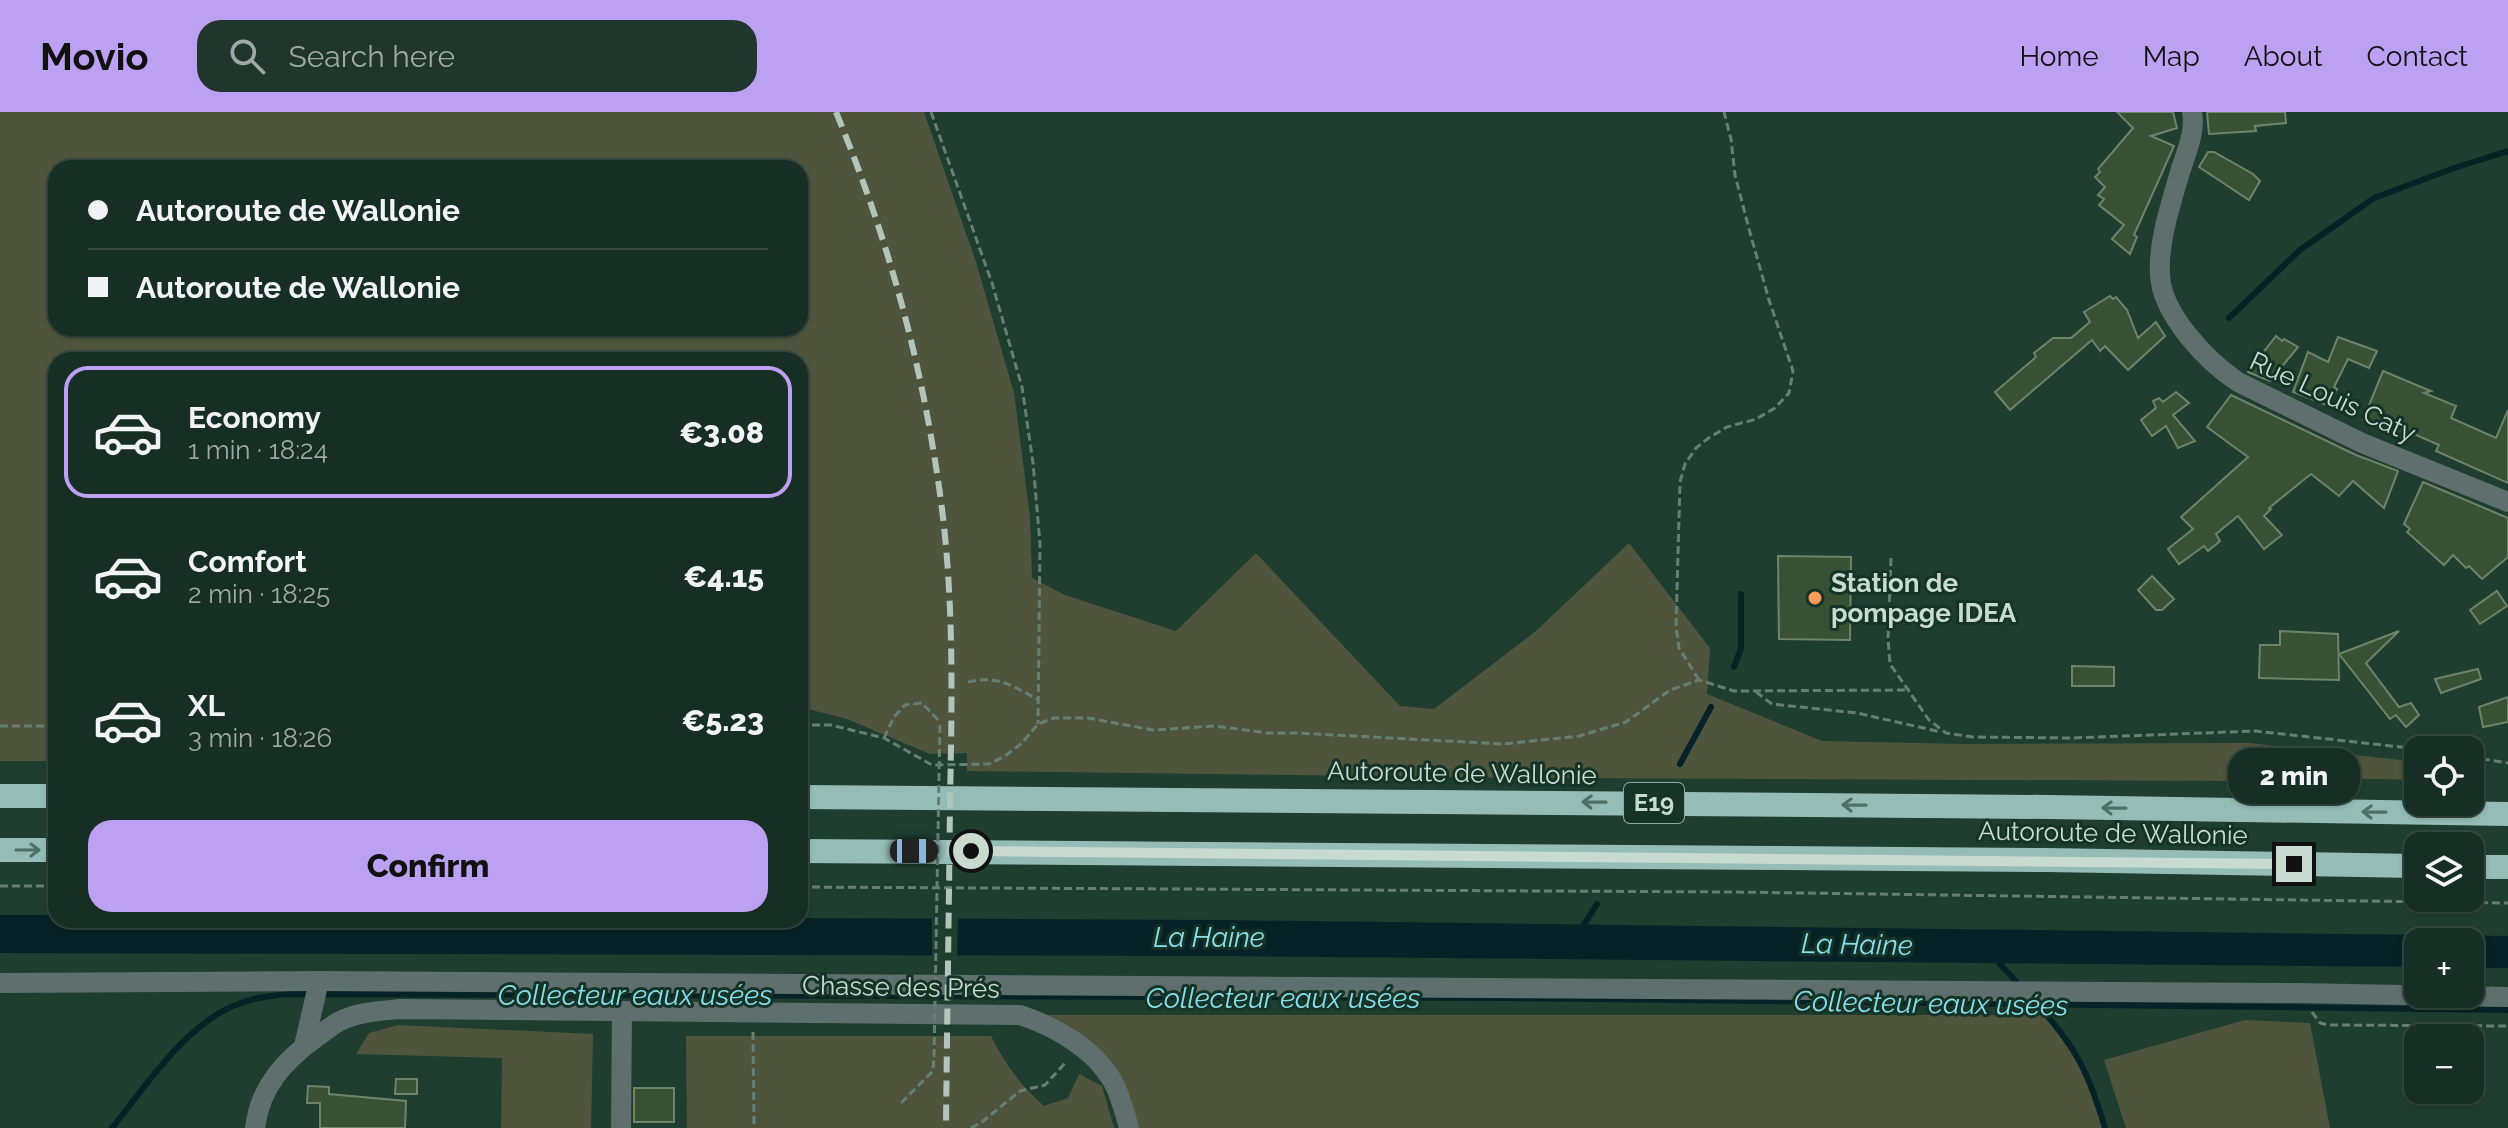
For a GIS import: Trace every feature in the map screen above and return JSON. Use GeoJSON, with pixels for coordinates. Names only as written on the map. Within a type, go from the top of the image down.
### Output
{"type":"FeatureCollection","features":[{"type":"Feature","properties":{"kind":"highway"},"geometry":{"type":"LineString","coordinates":[[0,796],[48,796]]}},
{"type":"Feature","properties":{"kind":"highway","name":"Autoroute de Wallonie"},"geometry":{"type":"LineString","coordinates":[[808,797],[2017,806],[2508,814]]}},
{"type":"Feature","properties":{"kind":"highway"},"geometry":{"type":"LineString","coordinates":[[0,850],[48,850]]}},
{"type":"Feature","properties":{"kind":"highway","name":"Autoroute de Wallonie"},"geometry":{"type":"LineString","coordinates":[[808,851],[2404,866]]}},
{"type":"Feature","properties":{"kind":"highway"},"geometry":{"type":"LineString","coordinates":[[2484,867],[2508,867]]}},
{"type":"Feature","properties":{"kind":"street","name":"Rue Louis Caty"},"geometry":{"type":"LineString","coordinates":[[2192,112],[2194,123],[2160,255],[2161,289],[2183,328],[2221,370],[2238,382],[2362,443],[2508,502]]}},
{"type":"Feature","properties":{"kind":"street"},"geometry":{"type":"LineString","coordinates":[[255,1128],[262,1097],[274,1075],[298,1051],[319,981]]}},
{"type":"Feature","properties":{"kind":"street"},"geometry":{"type":"LineString","coordinates":[[0,983],[319,981],[2298,993],[2508,997]]}},
{"type":"Feature","properties":{"kind":"street","name":"Chasse des Prés"},"geometry":{"type":"LineString","coordinates":[[298,1051],[338,1022],[378,1011],[400,1009],[1020,1015],[1037,1020],[1081,1047],[1112,1080],[1129,1128]]}},
{"type":"Feature","properties":{"kind":"street"},"geometry":{"type":"LineString","coordinates":[[621,1128],[622,1011]]}},
{"type":"Feature","properties":{"kind":"path"},"geometry":{"type":"LineString","coordinates":[[931,112],[992,283],[1022,387],[1040,544],[1038,724]]}},
{"type":"Feature","properties":{"kind":"path"},"geometry":{"type":"LineString","coordinates":[[1699,680],[1679,648],[1676,627],[1680,482],[1685,464],[1696,448],[1727,427],[1756,419],[1775,408],[1789,393],[1793,371],[1749,229],[1735,175],[1724,112]]}},
{"type":"Feature","properties":{"kind":"path"},"geometry":{"type":"LineString","coordinates":[[1891,558],[1890,664],[1929,720],[1946,733]]}},
{"type":"Feature","properties":{"kind":"path"},"geometry":{"type":"LineString","coordinates":[[968,682],[1003,680],[1039,700]]}},
{"type":"Feature","properties":{"kind":"path"},"geometry":{"type":"LineString","coordinates":[[808,725],[831,725],[884,738],[932,765],[989,764],[1022,743],[1038,724],[1054,718],[1110,721],[1153,730],[1215,726],[1268,733],[1503,744],[1579,736],[1626,722],[1670,690],[1699,680],[1734,691],[1910,690]]}},
{"type":"Feature","properties":{"kind":"path"},"geometry":{"type":"LineString","coordinates":[[1756,692],[1772,704],[1857,713],[1973,737],[2072,738],[2255,731],[2404,747]]}},
{"type":"Feature","properties":{"kind":"path"},"geometry":{"type":"LineString","coordinates":[[884,738],[894,717],[905,705],[922,703],[940,722],[933,1071],[901,1103]]}},
{"type":"Feature","properties":{"kind":"path"},"geometry":{"type":"LineString","coordinates":[[0,726],[48,726]]}},
{"type":"Feature","properties":{"kind":"path"},"geometry":{"type":"LineString","coordinates":[[2484,759],[2508,763]]}},
{"type":"Feature","properties":{"kind":"path"},"geometry":{"type":"LineString","coordinates":[[0,886],[48,886]]}},
{"type":"Feature","properties":{"kind":"path"},"geometry":{"type":"LineString","coordinates":[[808,887],[1781,892],[2508,903]]}},
{"type":"Feature","properties":{"kind":"path"},"geometry":{"type":"LineString","coordinates":[[2298,993],[2320,1023],[2328,1025],[2508,1026]]}},
{"type":"Feature","properties":{"kind":"path"},"geometry":{"type":"LineString","coordinates":[[752,1012],[754,1128]]}},
{"type":"Feature","properties":{"kind":"path"},"geometry":{"type":"LineString","coordinates":[[971,1128],[1020,1091],[1045,1085],[1081,1047]]}},
{"type":"Feature","properties":{"kind":"green space"},"geometry":{"type":"Polygon","coordinates":[[[0,112],[924,112],[976,262],[1014,393],[1030,517],[1032,578],[1065,595],[1176,631],[1256,553],[1400,706],[1434,709],[1536,631],[1629,543],[1710,648],[1707,694],[1822,741],[2249,743],[2404,760],[2404,780],[2249,776],[2241,781],[1528,778],[967,771],[967,753],[930,754],[847,719],[808,709],[808,352],[48,352],[48,761],[0,761],[0,112]]]}},
{"type":"Feature","properties":{"kind":"green space"},"geometry":{"type":"Polygon","coordinates":[[[1020,1015],[2046,1015],[2082,1068],[2105,1128],[1129,1128],[1112,1080],[1020,1015]]]}},
{"type":"Feature","properties":{"kind":"green space"},"geometry":{"type":"Polygon","coordinates":[[[2245,1020],[2310,1023],[2330,1128],[2126,1128],[2104,1060],[2245,1020]]]}},
{"type":"Feature","properties":{"kind":"green space"},"geometry":{"type":"Polygon","coordinates":[[[398,1025],[593,1034],[591,1128],[501,1128],[502,1058],[356,1054],[369,1033],[398,1025]]]}},
{"type":"Feature","properties":{"kind":"green space"},"geometry":{"type":"Polygon","coordinates":[[[686,1036],[991,1036],[1014,1074],[1044,1106],[1068,1098],[1079,1074],[1102,1086],[1114,1128],[687,1128],[686,1036]]]}},
{"type":"Feature","properties":{"kind":"water","name":"La Haine"},"geometry":{"type":"Polygon","coordinates":[[[0,915],[48,915],[48,928],[808,928],[808,918],[2404,935],[2404,967],[1214,956],[0,953],[0,915]]]}},
{"type":"Feature","properties":{"kind":"water"},"geometry":{"type":"Polygon","coordinates":[[[2484,936],[2508,936],[2508,968],[2484,968],[2484,936]]]}},
{"type":"Feature","properties":{"kind":"pier"},"geometry":{"type":"Polygon","coordinates":[[[932,915],[958,915],[957,959],[932,959],[932,915]]]}},
{"type":"Feature","properties":{"kind":"building"},"geometry":{"type":"Polygon","coordinates":[[[2117,112],[2173,112],[2177,128],[2151,136],[2174,146],[2134,235],[2137,237],[2130,254],[2112,239],[2124,225],[2099,205],[2104,199],[2098,195],[2105,187],[2095,177],[2100,172],[2098,169],[2133,128],[2117,112]]]}},
{"type":"Feature","properties":{"kind":"building"},"geometry":{"type":"Polygon","coordinates":[[[2207,112],[2285,112],[2286,123],[2255,126],[2256,131],[2209,134],[2207,112]]]}},
{"type":"Feature","properties":{"kind":"building"},"geometry":{"type":"Polygon","coordinates":[[[2208,152],[2214,152],[2260,181],[2249,200],[2199,167],[2208,152]]]}},
{"type":"Feature","properties":{"kind":"building"},"geometry":{"type":"Polygon","coordinates":[[[2110,296],[2113,299],[2116,297],[2127,310],[2138,338],[2156,322],[2165,336],[2128,370],[2105,346],[2100,351],[2092,340],[2010,410],[1995,392],[2053,338],[2071,338],[2090,322],[2084,312],[2110,296]]]}},
{"type":"Feature","properties":{"kind":"building"},"geometry":{"type":"Polygon","coordinates":[[[2276,336],[2298,347],[2270,381],[2248,372],[2276,336]]]}},
{"type":"Feature","properties":{"kind":"building"},"geometry":{"type":"Polygon","coordinates":[[[2338,337],[2377,351],[2369,368],[2348,359],[2334,387],[2337,389],[2329,406],[2293,392],[2308,352],[2328,362],[2338,337]]]}},
{"type":"Feature","properties":{"kind":"building"},"geometry":{"type":"Polygon","coordinates":[[[2383,371],[2431,391],[2424,393],[2456,406],[2451,418],[2496,438],[2508,410],[2508,483],[2436,451],[2439,445],[2412,433],[2409,440],[2363,420],[2383,371]]]}},
{"type":"Feature","properties":{"kind":"building"},"geometry":{"type":"Polygon","coordinates":[[[2176,392],[2189,403],[2173,415],[2195,441],[2178,448],[2166,426],[2152,436],[2141,420],[2156,408],[2153,401],[2159,398],[2163,402],[2176,392]]]}},
{"type":"Feature","properties":{"kind":"building"},"geometry":{"type":"Polygon","coordinates":[[[2231,395],[2356,455],[2398,471],[2384,508],[2353,481],[2339,496],[2311,474],[2269,508],[2264,516],[2282,535],[2264,549],[2238,516],[2216,534],[2220,541],[2208,551],[2204,546],[2179,564],[2168,549],[2193,529],[2181,517],[2248,457],[2207,427],[2231,395]]]}},
{"type":"Feature","properties":{"kind":"building"},"geometry":{"type":"Polygon","coordinates":[[[2423,482],[2508,518],[2508,557],[2482,579],[2453,555],[2444,565],[2407,532],[2410,529],[2404,524],[2423,482]]]}},
{"type":"Feature","properties":{"kind":"building","name":"Station de pompage IDEA"},"geometry":{"type":"Polygon","coordinates":[[[1778,556],[1851,557],[1850,640],[1779,639],[1778,556]]]}},
{"type":"Feature","properties":{"kind":"building"},"geometry":{"type":"Polygon","coordinates":[[[2152,576],[2174,599],[2162,610],[2156,610],[2138,590],[2152,576]]]}},
{"type":"Feature","properties":{"kind":"building"},"geometry":{"type":"Polygon","coordinates":[[[2497,591],[2507,606],[2480,624],[2470,610],[2497,591]]]}},
{"type":"Feature","properties":{"kind":"building"},"geometry":{"type":"Polygon","coordinates":[[[2280,631],[2338,634],[2339,680],[2259,678],[2260,645],[2280,645],[2280,631]]]}},
{"type":"Feature","properties":{"kind":"building"},"geometry":{"type":"Polygon","coordinates":[[[2399,631],[2366,663],[2399,707],[2411,703],[2419,715],[2406,727],[2396,715],[2390,719],[2339,654],[2399,631]]]}},
{"type":"Feature","properties":{"kind":"building"},"geometry":{"type":"Polygon","coordinates":[[[2072,666],[2114,667],[2114,686],[2072,686],[2072,666]]]}},
{"type":"Feature","properties":{"kind":"building"},"geometry":{"type":"Polygon","coordinates":[[[2478,669],[2481,679],[2441,693],[2435,679],[2478,669]]]}},
{"type":"Feature","properties":{"kind":"building"},"geometry":{"type":"Polygon","coordinates":[[[2508,697],[2508,722],[2483,727],[2479,707],[2508,697]]]}},
{"type":"Feature","properties":{"kind":"building"},"geometry":{"type":"Polygon","coordinates":[[[396,1079],[417,1079],[417,1094],[395,1094],[396,1079]]]}},
{"type":"Feature","properties":{"kind":"building"},"geometry":{"type":"Polygon","coordinates":[[[308,1086],[329,1087],[329,1094],[406,1101],[405,1128],[320,1128],[320,1103],[307,1103],[308,1086]]]}},
{"type":"Feature","properties":{"kind":"building"},"geometry":{"type":"Polygon","coordinates":[[[634,1088],[674,1088],[674,1122],[634,1122],[634,1088]]]}},
{"type":"Feature","properties":{"kind":"waterway"},"geometry":{"type":"LineString","coordinates":[[2229,318],[2300,250],[2374,198],[2508,151]]}},
{"type":"Feature","properties":{"kind":"waterway"},"geometry":{"type":"LineString","coordinates":[[1734,667],[1741,648],[1741,594]]}},
{"type":"Feature","properties":{"kind":"waterway"},"geometry":{"type":"LineString","coordinates":[[1680,764],[1711,707]]}},
{"type":"Feature","properties":{"kind":"waterway"},"geometry":{"type":"LineString","coordinates":[[1580,931],[1597,904]]}},
{"type":"Feature","properties":{"kind":"waterway"},"geometry":{"type":"LineString","coordinates":[[1993,956],[2020,986]]}},
{"type":"Feature","properties":{"kind":"waterway","name":"Collecteur eaux usées"},"geometry":{"type":"LineString","coordinates":[[112,1128],[166,1060],[198,1028],[240,1003],[288,994],[1511,998],[2508,1010]]}},
{"type":"Feature","properties":{"kind":"waterway"},"geometry":{"type":"LineString","coordinates":[[2036,1003],[2079,1061],[2105,1128]]}},
{"type":"Feature","properties":{"kind":"railway"},"geometry":{"type":"LineString","coordinates":[[836,112],[889,258],[915,356],[942,509],[949,582],[952,691],[946,1128]]}},
{"type":"Feature","properties":{"kind":"place","name":"Station de pompage IDEA"},"geometry":{"type":"Point","coordinates":[1815,598]}},
{"type":"Feature","properties":{"kind":"route"},"geometry":{"type":"LineString","coordinates":[[971,851],[2294,864]]}}]}
